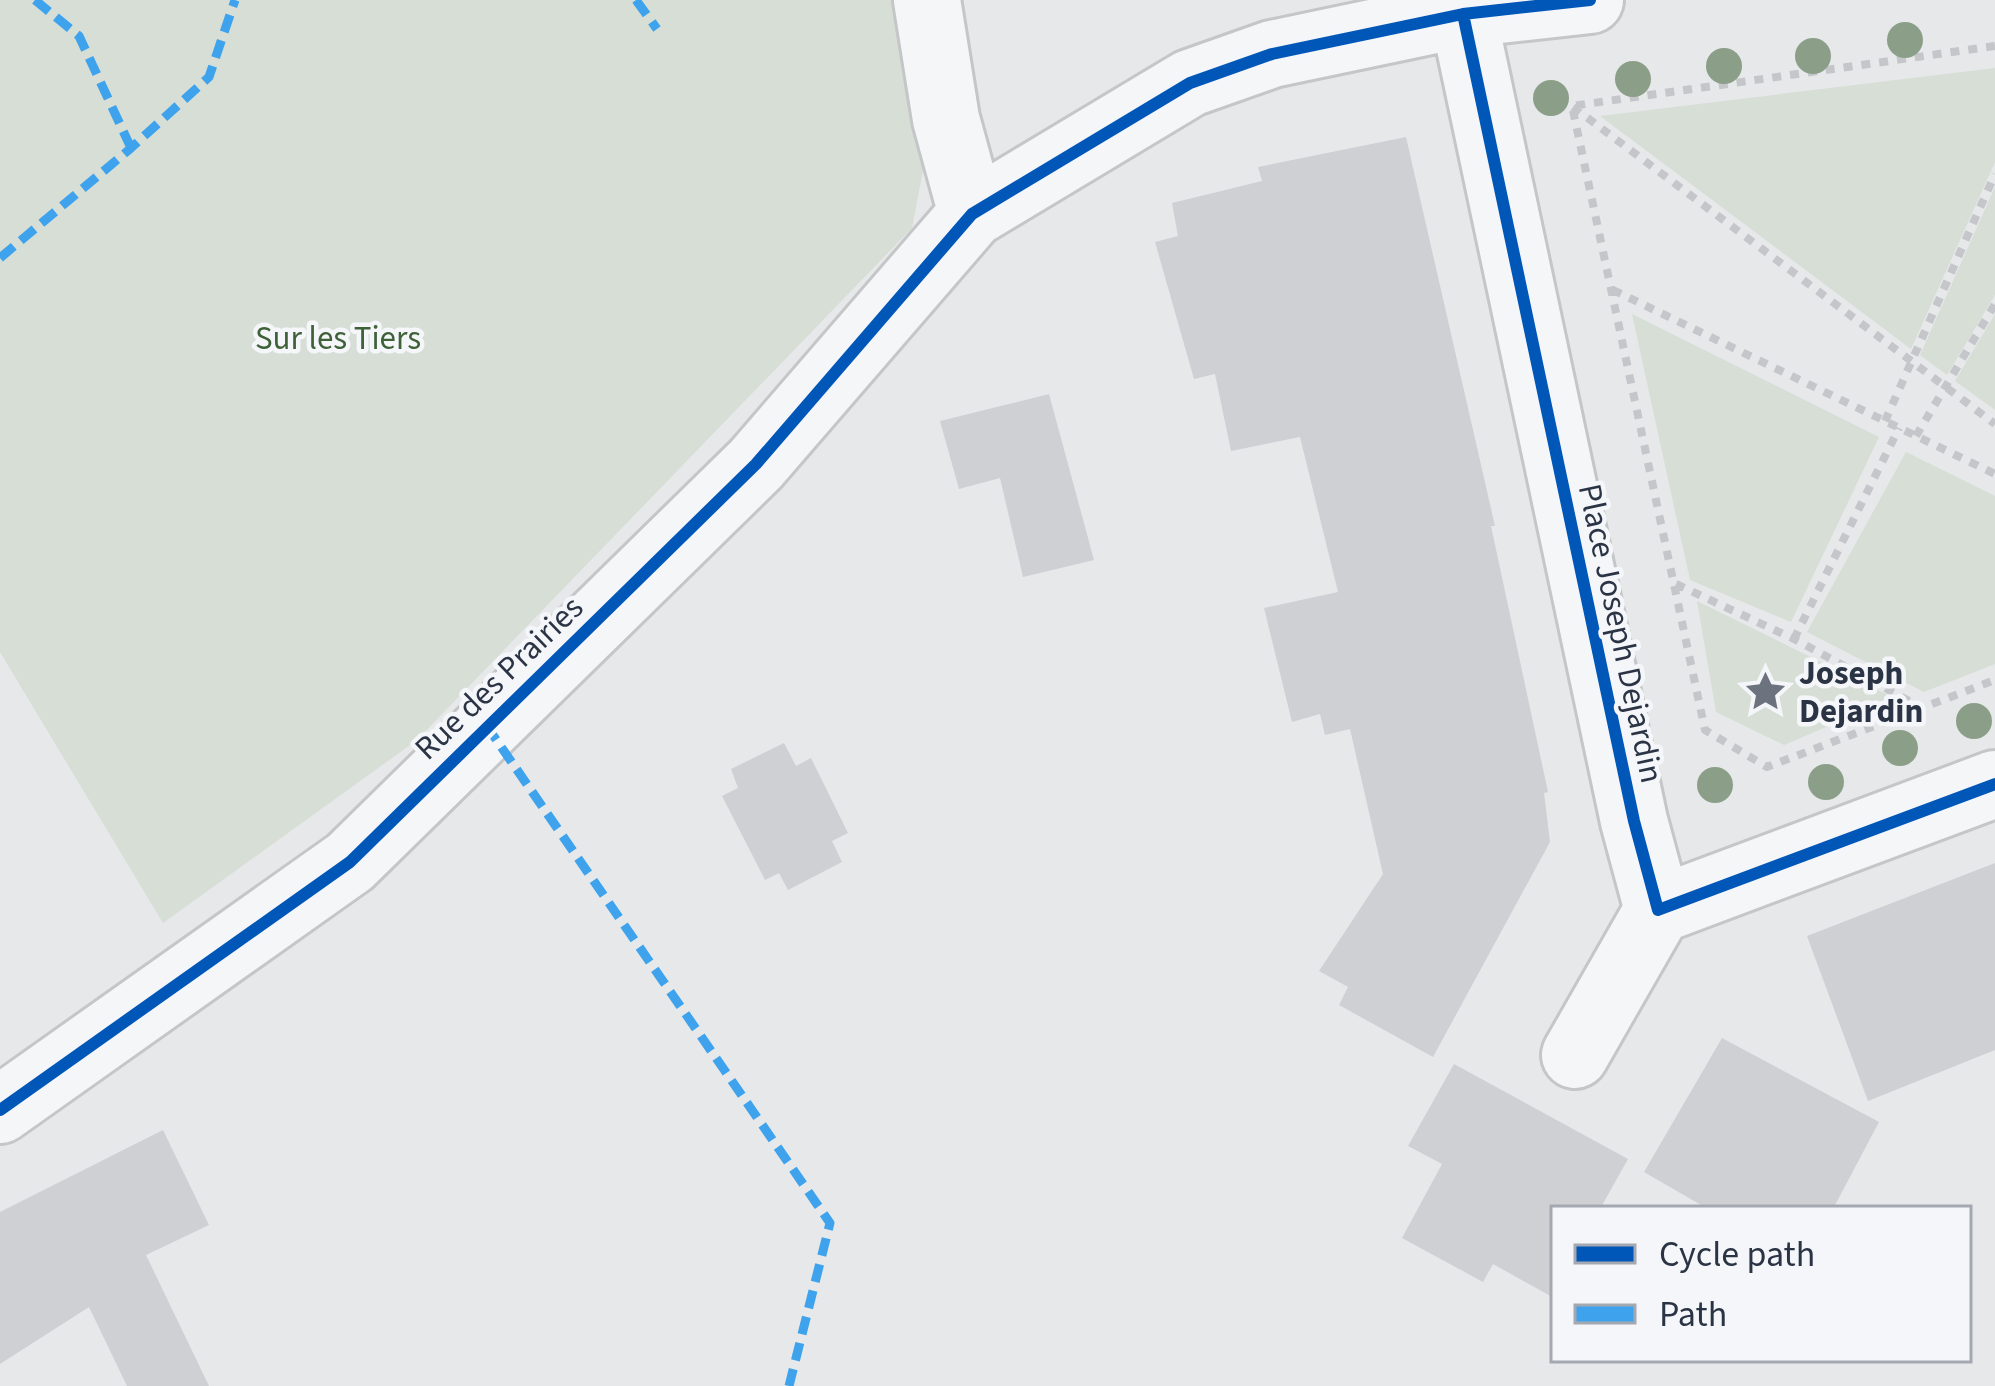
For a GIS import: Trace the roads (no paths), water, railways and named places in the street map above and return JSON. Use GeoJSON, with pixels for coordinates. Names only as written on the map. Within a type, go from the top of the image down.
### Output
{"type":"FeatureCollection","features":[{"type":"Feature","properties":{"kind":"street"},"geometry":{"type":"LineString","coordinates":[[927,0],[946,118],[972,214],[1190,83],[1272,54],[1463,14],[1590,0]]}},
{"type":"Feature","properties":{"kind":"street","name":"Place Joseph Dejardin"},"geometry":{"type":"LineString","coordinates":[[1463,14],[1634,820],[1658,910]]}},
{"type":"Feature","properties":{"kind":"street","name":"Rue des Prairies"},"geometry":{"type":"LineString","coordinates":[[0,1110],[350,862],[756,464],[972,214]]}},
{"type":"Feature","properties":{"kind":"street"},"geometry":{"type":"LineString","coordinates":[[1574,1055],[1658,910],[1995,784]]}},
{"type":"Feature","properties":{"kind":"place","name":"Joseph Dejardin"},"geometry":{"type":"Point","coordinates":[1765,691]}},
{"type":"Feature","properties":{"kind":"park label","name":"Sur les Tiers"},"geometry":{"type":"Point","coordinates":[338,337]}}]}
